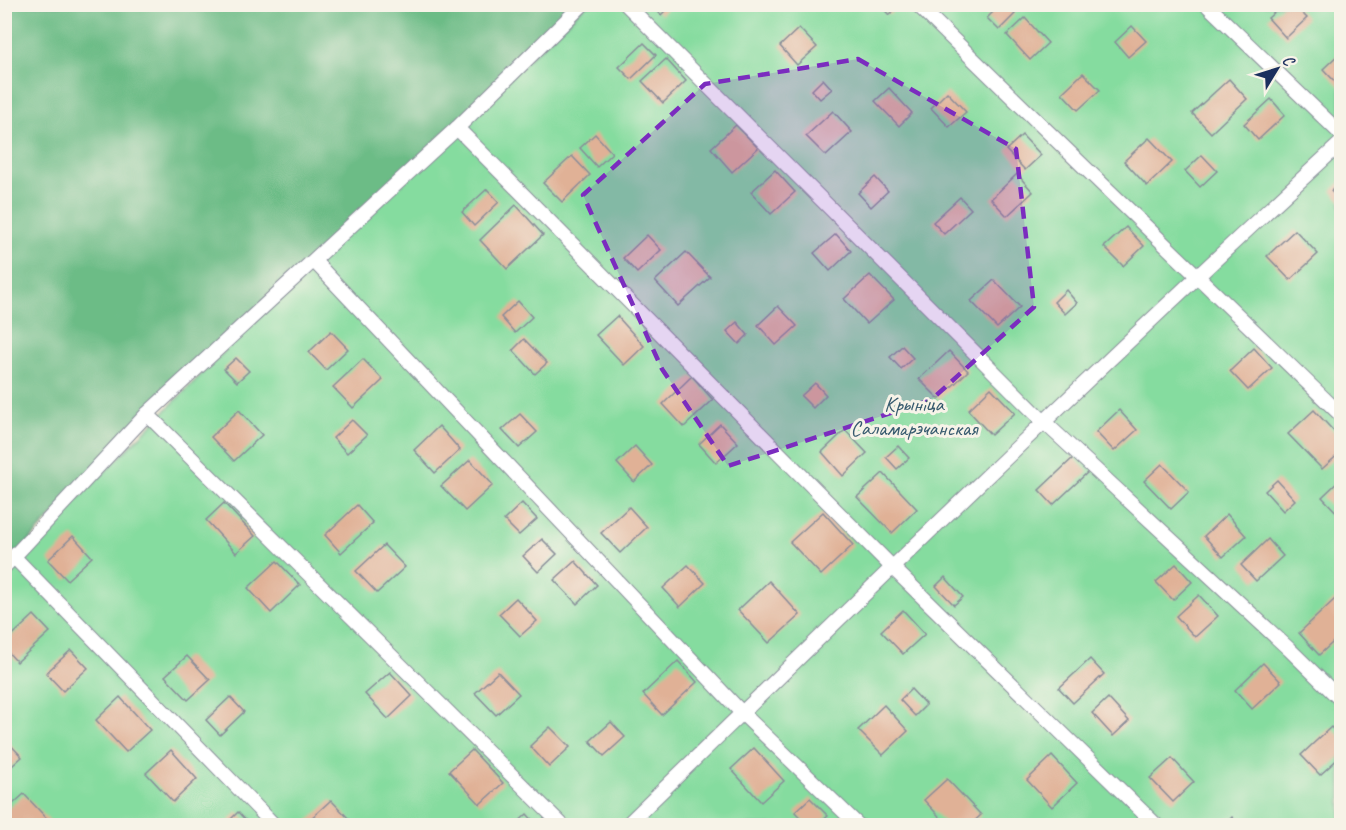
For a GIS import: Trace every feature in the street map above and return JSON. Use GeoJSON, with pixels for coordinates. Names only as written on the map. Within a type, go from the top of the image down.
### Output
{"type":"FeatureCollection","features":[{"type":"Feature","properties":{"kind":"lane"},"geometry":{"type":"LineString","coordinates":[[275,825],[9,562],[147,414],[457,128],[583,4]]}},
{"type":"Feature","properties":{"kind":"lane"},"geometry":{"type":"LineString","coordinates":[[626,4],[1044,422],[1289,649],[1341,701]]}},
{"type":"Feature","properties":{"kind":"lane"},"geometry":{"type":"LineString","coordinates":[[917,4],[1090,175],[1197,275],[1341,416]]}},
{"type":"Feature","properties":{"kind":"lane"},"geometry":{"type":"LineString","coordinates":[[1206,4],[1341,135]]}},
{"type":"Feature","properties":{"kind":"lane"},"geometry":{"type":"LineString","coordinates":[[457,128],[893,568],[1157,825]]}},
{"type":"Feature","properties":{"kind":"lane"},"geometry":{"type":"LineString","coordinates":[[626,825],[1197,275],[1341,142]]}},
{"type":"Feature","properties":{"kind":"lane"},"geometry":{"type":"LineString","coordinates":[[314,261],[742,713],[858,825]]}},
{"type":"Feature","properties":{"kind":"lane"},"geometry":{"type":"LineString","coordinates":[[147,414],[564,825]]}},
{"type":"Feature","properties":{"kind":"highlighted area"},"geometry":{"type":"Polygon","coordinates":[[[858,59],[1016,149],[1034,307],[931,400],[728,466],[662,369],[583,195],[705,84],[858,59]]]}},
{"type":"Feature","properties":{"kind":"green space"},"geometry":{"type":"Polygon","coordinates":[[[5,5],[583,5],[147,414],[5,567],[5,5]]]}},
{"type":"Feature","properties":{"kind":"green space","name":"Крыніца Саламарэчанская"},"geometry":{"type":"Polygon","coordinates":[[[586,5],[1341,5],[1341,825],[5,826],[5,572],[314,261],[586,5]]]}},
{"type":"Feature","properties":{"kind":"building"},"geometry":{"type":"Polygon","coordinates":[[[651,4],[672,4],[661,15],[651,4]]]}},
{"type":"Feature","properties":{"kind":"building"},"geometry":{"type":"Polygon","coordinates":[[[879,4],[901,4],[889,15],[879,4]]]}},
{"type":"Feature","properties":{"kind":"building"},"geometry":{"type":"Polygon","coordinates":[[[1001,4],[1006,4],[1015,14],[999,30],[987,18],[1001,4]]]}},
{"type":"Feature","properties":{"kind":"building"},"geometry":{"type":"Polygon","coordinates":[[[1283,5],[1294,5],[1307,18],[1286,38],[1268,18],[1283,5]]]}},
{"type":"Feature","properties":{"kind":"building"},"geometry":{"type":"Polygon","coordinates":[[[1025,18],[1048,43],[1030,60],[1007,35],[1025,18]]]}},
{"type":"Feature","properties":{"kind":"building"},"geometry":{"type":"Polygon","coordinates":[[[1132,26],[1146,41],[1128,57],[1115,42],[1132,26]]]}},
{"type":"Feature","properties":{"kind":"building"},"geometry":{"type":"Polygon","coordinates":[[[799,28],[817,47],[797,65],[780,46],[799,28]]]}},
{"type":"Feature","properties":{"kind":"building"},"geometry":{"type":"Polygon","coordinates":[[[644,43],[656,55],[631,79],[619,67],[644,43]]]}},
{"type":"Feature","properties":{"kind":"building"},"geometry":{"type":"Polygon","coordinates":[[[1342,51],[1342,89],[1323,69],[1342,51]]]}},
{"type":"Feature","properties":{"kind":"building"},"geometry":{"type":"Polygon","coordinates":[[[666,59],[686,81],[663,103],[642,81],[666,59]]]}},
{"type":"Feature","properties":{"kind":"building"},"geometry":{"type":"Polygon","coordinates":[[[1083,73],[1100,90],[1078,110],[1062,93],[1083,73]]]}},
{"type":"Feature","properties":{"kind":"building"},"geometry":{"type":"Polygon","coordinates":[[[823,79],[832,89],[820,99],[812,90],[823,79]]]}},
{"type":"Feature","properties":{"kind":"building"},"geometry":{"type":"Polygon","coordinates":[[[1229,79],[1247,99],[1211,133],[1192,113],[1229,79]]]}},
{"type":"Feature","properties":{"kind":"building"},"geometry":{"type":"Polygon","coordinates":[[[889,88],[912,113],[899,126],[875,101],[889,88]]]}},
{"type":"Feature","properties":{"kind":"building"},"geometry":{"type":"Polygon","coordinates":[[[947,92],[966,112],[949,127],[931,108],[947,92]]]}},
{"type":"Feature","properties":{"kind":"building"},"geometry":{"type":"Polygon","coordinates":[[[1271,99],[1285,115],[1258,140],[1244,124],[1271,99]]]}},
{"type":"Feature","properties":{"kind":"building"},"geometry":{"type":"Polygon","coordinates":[[[833,111],[852,132],[826,156],[806,136],[833,111]]]}},
{"type":"Feature","properties":{"kind":"building"},"geometry":{"type":"Polygon","coordinates":[[[736,125],[758,148],[732,172],[711,148],[736,125]]]}},
{"type":"Feature","properties":{"kind":"building"},"geometry":{"type":"Polygon","coordinates":[[[595,134],[612,153],[597,167],[580,148],[595,134]]]}},
{"type":"Feature","properties":{"kind":"building"},"geometry":{"type":"Polygon","coordinates":[[[1022,135],[1041,155],[1025,170],[1006,150],[1022,135]]]}},
{"type":"Feature","properties":{"kind":"building"},"geometry":{"type":"Polygon","coordinates":[[[1149,138],[1172,162],[1147,186],[1124,161],[1149,138]]]}},
{"type":"Feature","properties":{"kind":"building"},"geometry":{"type":"Polygon","coordinates":[[[1202,155],[1217,171],[1200,187],[1185,171],[1202,155]]]}},
{"type":"Feature","properties":{"kind":"building"},"geometry":{"type":"Polygon","coordinates":[[[572,156],[590,175],[562,202],[543,183],[572,156]]]}},
{"type":"Feature","properties":{"kind":"building"},"geometry":{"type":"Polygon","coordinates":[[[775,170],[795,192],[771,214],[751,192],[775,170]]]}},
{"type":"Feature","properties":{"kind":"building"},"geometry":{"type":"Polygon","coordinates":[[[1017,174],[1033,192],[1007,216],[991,199],[1017,174]]]}},
{"type":"Feature","properties":{"kind":"building"},"geometry":{"type":"Polygon","coordinates":[[[875,177],[888,191],[871,207],[858,193],[875,177]]]}},
{"type":"Feature","properties":{"kind":"building"},"geometry":{"type":"Polygon","coordinates":[[[1342,181],[1342,202],[1331,191],[1342,181]]]}},
{"type":"Feature","properties":{"kind":"building"},"geometry":{"type":"Polygon","coordinates":[[[487,189],[499,202],[474,226],[462,212],[487,189]]]}},
{"type":"Feature","properties":{"kind":"building"},"geometry":{"type":"Polygon","coordinates":[[[960,197],[971,209],[944,234],[933,222],[960,197]]]}},
{"type":"Feature","properties":{"kind":"building"},"geometry":{"type":"Polygon","coordinates":[[[516,205],[543,235],[507,269],[480,240],[516,205]]]}},
{"type":"Feature","properties":{"kind":"building"},"geometry":{"type":"Polygon","coordinates":[[[1126,227],[1144,246],[1123,266],[1104,247],[1126,227]]]}},
{"type":"Feature","properties":{"kind":"building"},"geometry":{"type":"Polygon","coordinates":[[[1295,230],[1318,254],[1290,280],[1267,256],[1295,230]]]}},
{"type":"Feature","properties":{"kind":"building"},"geometry":{"type":"Polygon","coordinates":[[[836,234],[851,251],[830,271],[814,253],[836,234]]]}},
{"type":"Feature","properties":{"kind":"building"},"geometry":{"type":"Polygon","coordinates":[[[647,235],[661,250],[637,273],[623,258],[647,235]]]}},
{"type":"Feature","properties":{"kind":"building"},"geometry":{"type":"Polygon","coordinates":[[[686,252],[710,277],[678,306],[655,281],[686,252]]]}},
{"type":"Feature","properties":{"kind":"building"},"geometry":{"type":"Polygon","coordinates":[[[870,275],[894,300],[867,324],[844,299],[870,275]]]}},
{"type":"Feature","properties":{"kind":"building"},"geometry":{"type":"Polygon","coordinates":[[[994,280],[1020,307],[997,328],[971,301],[994,280]]]}},
{"type":"Feature","properties":{"kind":"building"},"geometry":{"type":"Polygon","coordinates":[[[1066,290],[1077,303],[1065,314],[1054,302],[1066,290]]]}},
{"type":"Feature","properties":{"kind":"building"},"geometry":{"type":"Polygon","coordinates":[[[518,301],[532,317],[515,333],[501,317],[518,301]]]}},
{"type":"Feature","properties":{"kind":"building"},"geometry":{"type":"Polygon","coordinates":[[[778,306],[797,326],[776,345],[758,325],[778,306]]]}},
{"type":"Feature","properties":{"kind":"building"},"geometry":{"type":"Polygon","coordinates":[[[617,316],[644,346],[624,365],[596,335],[617,316]]]}},
{"type":"Feature","properties":{"kind":"building"},"geometry":{"type":"Polygon","coordinates":[[[737,322],[748,335],[739,344],[727,331],[737,322]]]}},
{"type":"Feature","properties":{"kind":"building"},"geometry":{"type":"Polygon","coordinates":[[[331,331],[348,349],[326,370],[309,352],[331,331]]]}},
{"type":"Feature","properties":{"kind":"building"},"geometry":{"type":"Polygon","coordinates":[[[524,339],[547,363],[535,374],[513,350],[524,339]]]}},
{"type":"Feature","properties":{"kind":"building"},"geometry":{"type":"Polygon","coordinates":[[[902,346],[913,358],[901,369],[890,357],[902,346]]]}},
{"type":"Feature","properties":{"kind":"building"},"geometry":{"type":"Polygon","coordinates":[[[1254,348],[1272,368],[1248,390],[1230,371],[1254,348]]]}},
{"type":"Feature","properties":{"kind":"building"},"geometry":{"type":"Polygon","coordinates":[[[949,351],[968,371],[939,399],[919,379],[949,351]]]}},
{"type":"Feature","properties":{"kind":"building"},"geometry":{"type":"Polygon","coordinates":[[[236,358],[249,371],[237,382],[224,369],[236,358]]]}},
{"type":"Feature","properties":{"kind":"building"},"geometry":{"type":"Polygon","coordinates":[[[363,359],[383,380],[353,408],[333,387],[363,359]]]}},
{"type":"Feature","properties":{"kind":"building"},"geometry":{"type":"Polygon","coordinates":[[[692,376],[713,400],[684,427],[663,404],[692,376]]]}},
{"type":"Feature","properties":{"kind":"building"},"geometry":{"type":"Polygon","coordinates":[[[815,383],[826,395],[813,408],[801,396],[815,383]]]}},
{"type":"Feature","properties":{"kind":"building"},"geometry":{"type":"Polygon","coordinates":[[[991,388],[1015,413],[991,435],[968,410],[991,388]]]}},
{"type":"Feature","properties":{"kind":"building"},"geometry":{"type":"Polygon","coordinates":[[[239,410],[262,435],[234,461],[211,437],[239,410]]]}},
{"type":"Feature","properties":{"kind":"building"},"geometry":{"type":"Polygon","coordinates":[[[1119,410],[1137,430],[1114,451],[1096,432],[1119,410]]]}},
{"type":"Feature","properties":{"kind":"building"},"geometry":{"type":"Polygon","coordinates":[[[1314,410],[1342,440],[1342,451],[1322,469],[1288,434],[1314,410]]]}},
{"type":"Feature","properties":{"kind":"building"},"geometry":{"type":"Polygon","coordinates":[[[520,414],[537,432],[519,448],[502,430],[520,414]]]}},
{"type":"Feature","properties":{"kind":"building"},"geometry":{"type":"Polygon","coordinates":[[[352,420],[367,435],[347,453],[333,438],[352,420]]]}},
{"type":"Feature","properties":{"kind":"building"},"geometry":{"type":"Polygon","coordinates":[[[720,424],[738,443],[716,463],[699,444],[720,424]]]}},
{"type":"Feature","properties":{"kind":"building"},"geometry":{"type":"Polygon","coordinates":[[[439,426],[460,450],[435,473],[414,450],[439,426]]]}},
{"type":"Feature","properties":{"kind":"building"},"geometry":{"type":"Polygon","coordinates":[[[845,430],[867,453],[843,476],[822,452],[845,430]]]}},
{"type":"Feature","properties":{"kind":"building"},"geometry":{"type":"Polygon","coordinates":[[[635,446],[652,465],[634,482],[617,463],[635,446]]]}},
{"type":"Feature","properties":{"kind":"building"},"geometry":{"type":"Polygon","coordinates":[[[898,446],[909,458],[897,469],[886,457],[898,446]]]}},
{"type":"Feature","properties":{"kind":"building"},"geometry":{"type":"Polygon","coordinates":[[[1074,457],[1088,472],[1053,505],[1039,490],[1074,457]]]}},
{"type":"Feature","properties":{"kind":"building"},"geometry":{"type":"Polygon","coordinates":[[[470,460],[493,485],[465,511],[441,486],[470,460]]]}},
{"type":"Feature","properties":{"kind":"building"},"geometry":{"type":"Polygon","coordinates":[[[1162,464],[1189,492],[1171,509],[1144,481],[1162,464]]]}},
{"type":"Feature","properties":{"kind":"building"},"geometry":{"type":"Polygon","coordinates":[[[883,473],[917,509],[892,533],[857,497],[883,473]]]}},
{"type":"Feature","properties":{"kind":"building"},"geometry":{"type":"Polygon","coordinates":[[[1342,478],[1342,518],[1322,497],[1342,478]]]}},
{"type":"Feature","properties":{"kind":"building"},"geometry":{"type":"Polygon","coordinates":[[[1277,480],[1295,500],[1283,511],[1265,491],[1277,480]]]}},
{"type":"Feature","properties":{"kind":"building"},"geometry":{"type":"Polygon","coordinates":[[[224,503],[255,536],[236,553],[206,520],[224,503]]]}},
{"type":"Feature","properties":{"kind":"building"},"geometry":{"type":"Polygon","coordinates":[[[522,503],[537,519],[519,535],[504,520],[522,503]]]}},
{"type":"Feature","properties":{"kind":"building"},"geometry":{"type":"Polygon","coordinates":[[[357,505],[373,523],[341,553],[325,535],[357,505]]]}},
{"type":"Feature","properties":{"kind":"building"},"geometry":{"type":"Polygon","coordinates":[[[629,507],[647,527],[620,553],[601,533],[629,507]]]}},
{"type":"Feature","properties":{"kind":"building"},"geometry":{"type":"Polygon","coordinates":[[[823,512],[853,545],[821,575],[790,542],[823,512]]]}},
{"type":"Feature","properties":{"kind":"building"},"geometry":{"type":"Polygon","coordinates":[[[1227,514],[1246,536],[1223,557],[1204,536],[1227,514]]]}},
{"type":"Feature","properties":{"kind":"building"},"geometry":{"type":"Polygon","coordinates":[[[73,536],[92,557],[67,580],[48,560],[73,536]]]}},
{"type":"Feature","properties":{"kind":"building"},"geometry":{"type":"Polygon","coordinates":[[[542,539],[557,554],[538,572],[523,556],[542,539]]]}},
{"type":"Feature","properties":{"kind":"building"},"geometry":{"type":"Polygon","coordinates":[[[1268,539],[1283,556],[1256,581],[1241,565],[1268,539]]]}},
{"type":"Feature","properties":{"kind":"building"},"geometry":{"type":"Polygon","coordinates":[[[384,545],[405,567],[377,593],[356,571],[384,545]]]}},
{"type":"Feature","properties":{"kind":"building"},"geometry":{"type":"Polygon","coordinates":[[[277,561],[300,585],[271,613],[248,588],[277,561]]]}},
{"type":"Feature","properties":{"kind":"building"},"geometry":{"type":"Polygon","coordinates":[[[575,561],[597,585],[577,604],[554,580],[575,561]]]}},
{"type":"Feature","properties":{"kind":"building"},"geometry":{"type":"Polygon","coordinates":[[[1176,564],[1192,582],[1173,600],[1156,582],[1176,564]]]}},
{"type":"Feature","properties":{"kind":"building"},"geometry":{"type":"Polygon","coordinates":[[[688,565],[705,583],[680,607],[663,588],[688,565]]]}},
{"type":"Feature","properties":{"kind":"building"},"geometry":{"type":"Polygon","coordinates":[[[945,577],[963,597],[954,605],[936,586],[945,577]]]}},
{"type":"Feature","properties":{"kind":"building"},"geometry":{"type":"Polygon","coordinates":[[[769,581],[800,615],[769,643],[738,610],[769,581]]]}},
{"type":"Feature","properties":{"kind":"building"},"geometry":{"type":"Polygon","coordinates":[[[1199,595],[1218,616],[1195,637],[1176,616],[1199,595]]]}},
{"type":"Feature","properties":{"kind":"building"},"geometry":{"type":"Polygon","coordinates":[[[516,598],[537,621],[520,636],[499,614],[516,598]]]}},
{"type":"Feature","properties":{"kind":"building"},"geometry":{"type":"Polygon","coordinates":[[[1335,599],[1342,607],[1342,634],[1319,655],[1299,633],[1335,599]]]}},
{"type":"Feature","properties":{"kind":"building"},"geometry":{"type":"Polygon","coordinates":[[[903,610],[925,634],[903,654],[881,631],[903,610]]]}},
{"type":"Feature","properties":{"kind":"building"},"geometry":{"type":"Polygon","coordinates":[[[34,615],[50,632],[17,662],[4,648],[4,643],[34,615]]]}},
{"type":"Feature","properties":{"kind":"building"},"geometry":{"type":"Polygon","coordinates":[[[71,650],[88,668],[63,691],[46,673],[71,650]]]}},
{"type":"Feature","properties":{"kind":"building"},"geometry":{"type":"Polygon","coordinates":[[[187,656],[210,680],[188,700],[165,676],[187,656]]]}},
{"type":"Feature","properties":{"kind":"building"},"geometry":{"type":"Polygon","coordinates":[[[1090,659],[1104,674],[1073,703],[1059,688],[1090,659]]]}},
{"type":"Feature","properties":{"kind":"building"},"geometry":{"type":"Polygon","coordinates":[[[678,661],[697,682],[662,715],[643,694],[678,661]]]}},
{"type":"Feature","properties":{"kind":"building"},"geometry":{"type":"Polygon","coordinates":[[[1263,663],[1281,682],[1252,709],[1235,690],[1263,663]]]}},
{"type":"Feature","properties":{"kind":"building"},"geometry":{"type":"Polygon","coordinates":[[[390,672],[412,696],[388,719],[365,694],[390,672]]]}},
{"type":"Feature","properties":{"kind":"building"},"geometry":{"type":"Polygon","coordinates":[[[498,672],[519,694],[496,715],[475,693],[498,672]]]}},
{"type":"Feature","properties":{"kind":"building"},"geometry":{"type":"Polygon","coordinates":[[[911,689],[926,705],[915,716],[900,700],[911,689]]]}},
{"type":"Feature","properties":{"kind":"building"},"geometry":{"type":"Polygon","coordinates":[[[120,697],[150,730],[126,752],[96,720],[120,697]]]}},
{"type":"Feature","properties":{"kind":"building"},"geometry":{"type":"Polygon","coordinates":[[[230,697],[244,712],[220,735],[206,720],[230,697]]]}},
{"type":"Feature","properties":{"kind":"building"},"geometry":{"type":"Polygon","coordinates":[[[1108,698],[1129,721],[1113,736],[1092,713],[1108,698]]]}},
{"type":"Feature","properties":{"kind":"building"},"geometry":{"type":"Polygon","coordinates":[[[884,705],[908,731],[883,755],[858,730],[884,705]]]}},
{"type":"Feature","properties":{"kind":"building"},"geometry":{"type":"Polygon","coordinates":[[[611,722],[625,737],[604,756],[590,741],[611,722]]]}},
{"type":"Feature","properties":{"kind":"building"},"geometry":{"type":"Polygon","coordinates":[[[550,727],[570,747],[549,767],[530,746],[550,727]]]}},
{"type":"Feature","properties":{"kind":"building"},"geometry":{"type":"Polygon","coordinates":[[[1331,727],[1342,738],[1342,755],[1320,775],[1301,755],[1331,727]]]}},
{"type":"Feature","properties":{"kind":"building"},"geometry":{"type":"Polygon","coordinates":[[[4,738],[22,757],[4,773],[4,738]]]}},
{"type":"Feature","properties":{"kind":"building"},"geometry":{"type":"Polygon","coordinates":[[[754,748],[784,781],[761,802],[731,769],[754,748]]]}},
{"type":"Feature","properties":{"kind":"building"},"geometry":{"type":"Polygon","coordinates":[[[171,750],[197,779],[173,802],[146,773],[171,750]]]}},
{"type":"Feature","properties":{"kind":"building"},"geometry":{"type":"Polygon","coordinates":[[[472,750],[503,783],[480,804],[449,771],[472,750]]]}},
{"type":"Feature","properties":{"kind":"building"},"geometry":{"type":"Polygon","coordinates":[[[1052,756],[1077,783],[1052,807],[1027,780],[1052,756]]]}},
{"type":"Feature","properties":{"kind":"building"},"geometry":{"type":"Polygon","coordinates":[[[1172,758],[1194,782],[1173,802],[1150,778],[1172,758]]]}},
{"type":"Feature","properties":{"kind":"building"},"geometry":{"type":"Polygon","coordinates":[[[947,779],[981,815],[969,826],[948,826],[924,800],[947,779]]]}},
{"type":"Feature","properties":{"kind":"building"},"geometry":{"type":"Polygon","coordinates":[[[24,794],[52,824],[50,826],[13,826],[4,816],[4,812],[24,794]]]}},
{"type":"Feature","properties":{"kind":"building"},"geometry":{"type":"Polygon","coordinates":[[[810,798],[828,816],[817,826],[808,826],[795,812],[810,798]]]}},
{"type":"Feature","properties":{"kind":"building"},"geometry":{"type":"Polygon","coordinates":[[[331,800],[350,820],[344,826],[306,826],[305,824],[331,800]]]}},
{"type":"Feature","properties":{"kind":"building"},"geometry":{"type":"Polygon","coordinates":[[[238,812],[251,826],[224,826],[238,812]]]}},
{"type":"Feature","properties":{"kind":"building"},"geometry":{"type":"Polygon","coordinates":[[[527,814],[538,826],[514,826],[527,814]]]}},
{"type":"Feature","properties":{"kind":"building"},"geometry":{"type":"Polygon","coordinates":[[[1232,817],[1240,826],[1223,826],[1232,817]]]}}]}
